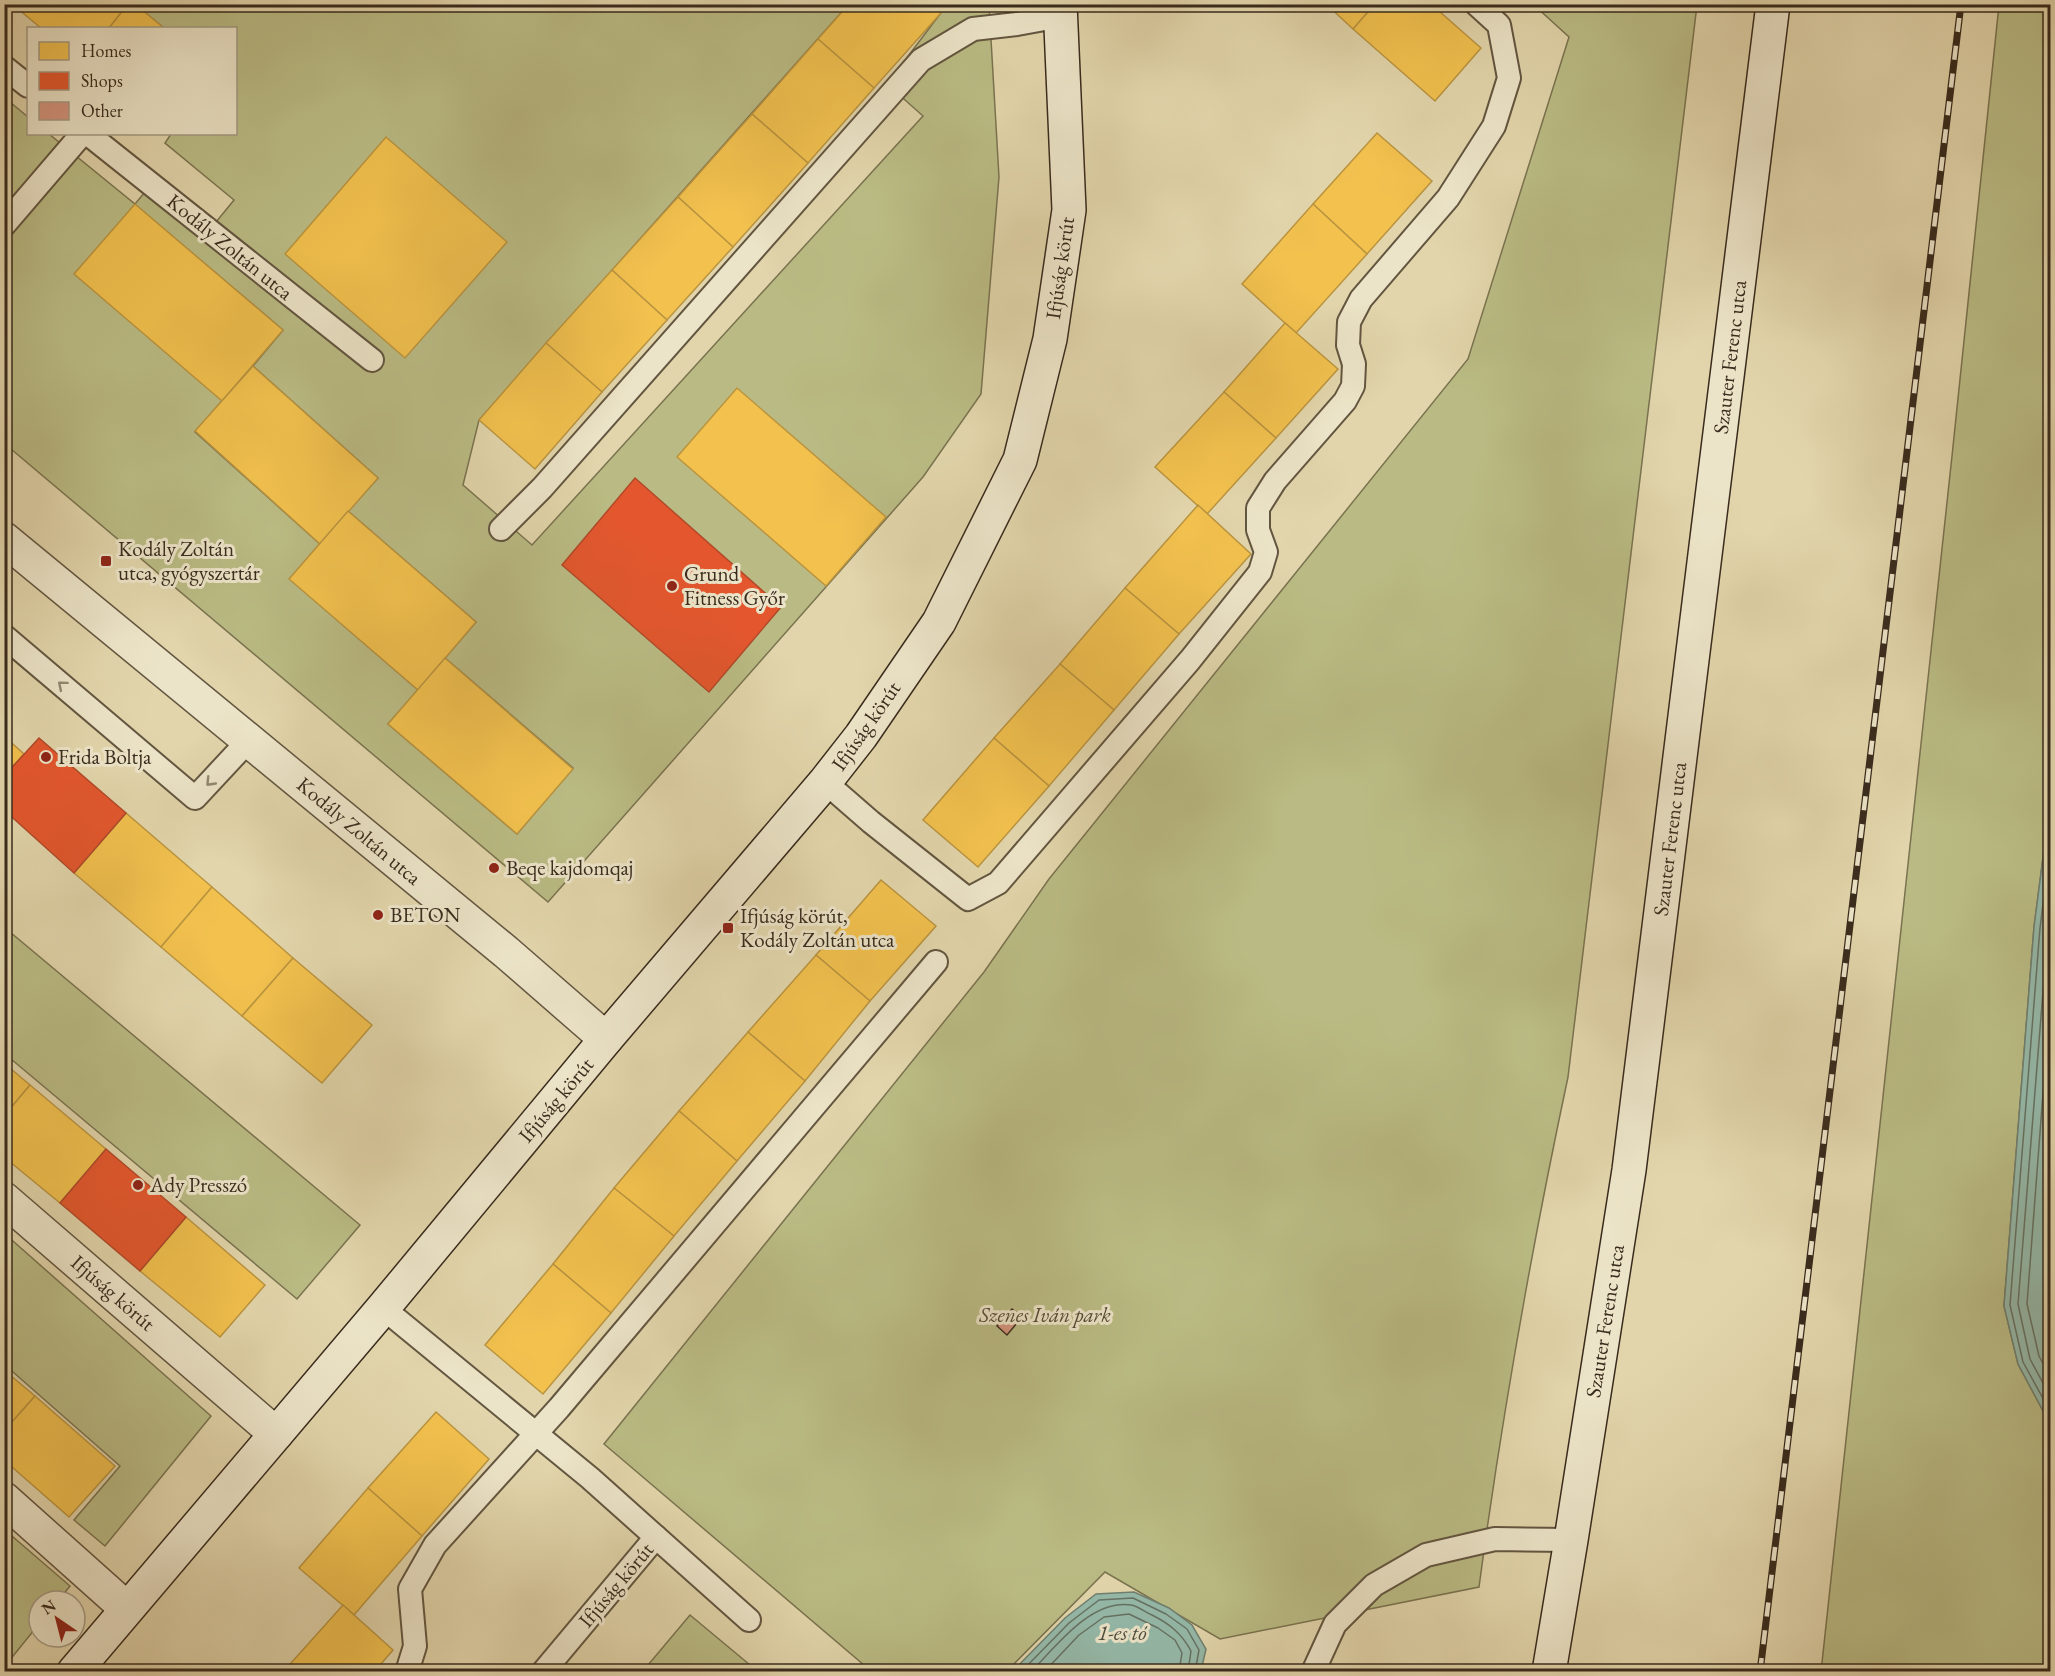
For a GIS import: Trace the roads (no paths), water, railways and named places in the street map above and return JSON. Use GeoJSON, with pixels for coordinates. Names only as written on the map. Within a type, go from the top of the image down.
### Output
{"type":"FeatureCollection","features":[{"type":"Feature","properties":{"kind":"street","name":"Szauter Ferenc utca"},"geometry":{"type":"LineString","coordinates":[[1549,1671],[1629,1170],[1773,4]]}},
{"type":"Feature","properties":{"kind":"street","name":"Ifjúság körút"},"geometry":{"type":"LineString","coordinates":[[74,1671],[825,782],[861,736],[939,622],[1020,460],[1050,339],[1069,210],[1060,10]]}},
{"type":"Feature","properties":{"kind":"street","name":"Kodály Zoltán utca"},"geometry":{"type":"LineString","coordinates":[[4,540],[506,952],[606,1039]]}},
{"type":"Feature","properties":{"kind":"street","name":"Ifjúság körút"},"geometry":{"type":"LineString","coordinates":[[4,1199],[276,1434]]}},
{"type":"Feature","properties":{"kind":"street"},"geometry":{"type":"LineString","coordinates":[[4,1499],[126,1608]]}},
{"type":"Feature","properties":{"kind":"lane"},"geometry":{"type":"LineString","coordinates":[[825,782],[871,822],[968,898],[998,883],[1190,660],[1260,572],[1266,552],[1258,530],[1258,508],[1275,481],[1345,401],[1353,386],[1354,364],[1348,345],[1349,322],[1361,300],[1448,198],[1494,126],[1509,78],[1499,25],[1476,4]]}},
{"type":"Feature","properties":{"kind":"lane","name":"Ifjúság körút"},"geometry":{"type":"LineString","coordinates":[[501,529],[550,479],[921,60],[973,29],[1017,24],[1060,10]]}},
{"type":"Feature","properties":{"kind":"lane"},"geometry":{"type":"LineString","coordinates":[[4,67],[27,85]]}},
{"type":"Feature","properties":{"kind":"lane"},"geometry":{"type":"LineString","coordinates":[[4,225],[81,135]]}},
{"type":"Feature","properties":{"kind":"lane","name":"Kodály Zoltán utca"},"geometry":{"type":"LineString","coordinates":[[89,135],[372,360]]}},
{"type":"Feature","properties":{"kind":"lane"},"geometry":{"type":"LineString","coordinates":[[4,636],[195,798],[249,740]]}},
{"type":"Feature","properties":{"kind":"lane"},"geometry":{"type":"LineString","coordinates":[[407,1671],[415,1646],[410,1589],[435,1545],[567,1399],[936,962]]}},
{"type":"Feature","properties":{"kind":"lane","name":"Ifjúság körút"},"geometry":{"type":"LineString","coordinates":[[383,1308],[536,1433],[656,1537],[543,1671]]}},
{"type":"Feature","properties":{"kind":"lane"},"geometry":{"type":"LineString","coordinates":[[656,1537],[749,1620]]}},
{"type":"Feature","properties":{"kind":"lane"},"geometry":{"type":"LineString","coordinates":[[1313,1671],[1335,1624],[1374,1585],[1426,1555],[1495,1539],[1571,1540]]}},
{"type":"Feature","properties":{"kind":"water"},"geometry":{"type":"Polygon","coordinates":[[[2050,804],[2050,1424],[2018,1364],[2004,1306],[2034,927],[2050,804]]]}},
{"type":"Feature","properties":{"kind":"water","name":"1-es tó"},"geometry":{"type":"Polygon","coordinates":[[[1134,1592],[1169,1608],[1192,1625],[1206,1649],[1201,1671],[1013,1671],[1065,1618],[1096,1594],[1134,1592]]]}},
{"type":"Feature","properties":{"kind":"railway"},"geometry":{"type":"LineString","coordinates":[[1760,1672],[1961,4]]}},
{"type":"Feature","properties":{"kind":"place","name":"Kodály Zoltán utca, gyógyszertár"},"geometry":{"type":"Point","coordinates":[106,561]}},
{"type":"Feature","properties":{"kind":"place","name":"Grund Fitness Győr"},"geometry":{"type":"Point","coordinates":[672,586]}},
{"type":"Feature","properties":{"kind":"place","name":"Frida Boltja"},"geometry":{"type":"Point","coordinates":[46,757]}},
{"type":"Feature","properties":{"kind":"place","name":"Beqe kajdomqaj"},"geometry":{"type":"Point","coordinates":[494,868]}},
{"type":"Feature","properties":{"kind":"place","name":"BETON"},"geometry":{"type":"Point","coordinates":[378,915]}},
{"type":"Feature","properties":{"kind":"place","name":"Ifjúság körút, Kodály Zoltán utca"},"geometry":{"type":"Point","coordinates":[728,928]}},
{"type":"Feature","properties":{"kind":"place","name":"Ady Presszó"},"geometry":{"type":"Point","coordinates":[138,1185]}},
{"type":"Feature","properties":{"kind":"park label","name":"Szenes Iván park"},"geometry":{"type":"Point","coordinates":[1045,1315]}}]}
